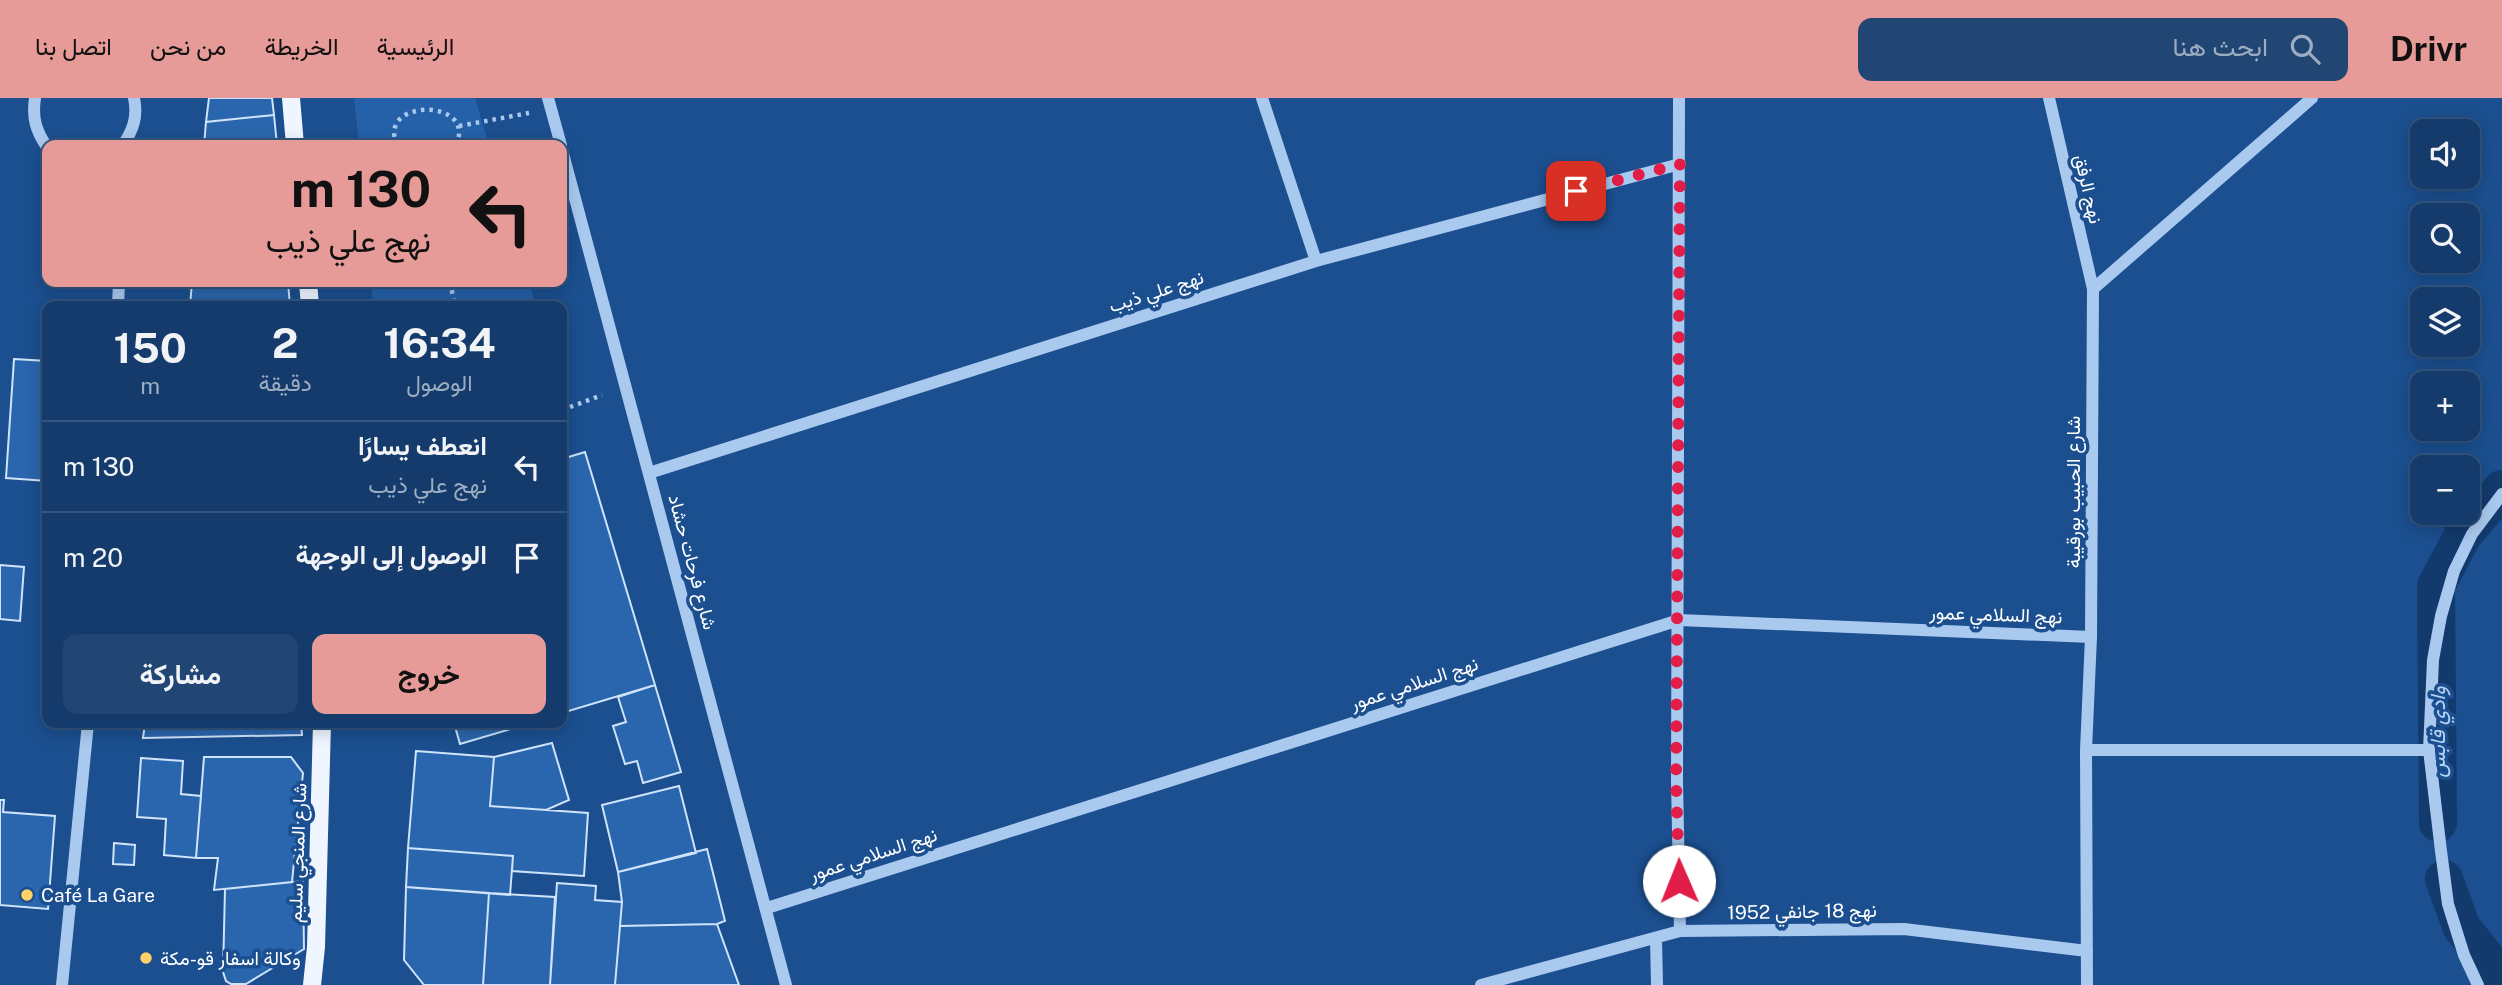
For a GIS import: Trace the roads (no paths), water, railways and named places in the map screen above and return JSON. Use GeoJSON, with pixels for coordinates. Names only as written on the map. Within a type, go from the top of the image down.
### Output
{"type":"FeatureCollection","features":[{"type":"Feature","properties":{"kind":"main road"},"geometry":{"type":"LineString","coordinates":[[291,98],[295,140]]}},
{"type":"Feature","properties":{"kind":"main road","name":"شارع المنجي سليم"},"geometry":{"type":"LineString","coordinates":[[312,985],[316,947],[322,728]]}},
{"type":"Feature","properties":{"kind":"street"},"geometry":{"type":"LineString","coordinates":[[35,98],[33,111],[37,131],[43,140]]}},
{"type":"Feature","properties":{"kind":"street"},"geometry":{"type":"LineString","coordinates":[[126,140],[133,130],[137,110],[134,98]]}},
{"type":"Feature","properties":{"kind":"street"},"geometry":{"type":"LineString","coordinates":[[1262,98],[1315,261]]}},
{"type":"Feature","properties":{"kind":"street"},"geometry":{"type":"LineString","coordinates":[[1679,98],[1679,620],[1676,781],[1681,931]]}},
{"type":"Feature","properties":{"kind":"street","name":"نهج الرفق"},"geometry":{"type":"LineString","coordinates":[[2049,98],[2093,289]]}},
{"type":"Feature","properties":{"kind":"street"},"geometry":{"type":"LineString","coordinates":[[2093,289],[2312,98]]}},
{"type":"Feature","properties":{"kind":"street","name":"شارع فرحات حشاد"},"geometry":{"type":"LineString","coordinates":[[549,104],[559,140]]}},
{"type":"Feature","properties":{"kind":"street","name":"نهج علي ذيب"},"geometry":{"type":"LineString","coordinates":[[649,473],[1315,261],[1680,164]]}},
{"type":"Feature","properties":{"kind":"street","name":"شارع فرحات حشاد"},"geometry":{"type":"LineString","coordinates":[[567,169],[786,985]]}},
{"type":"Feature","properties":{"kind":"street","name":"شارع الحبيب بورقيبة"},"geometry":{"type":"LineString","coordinates":[[2087,985],[2086,750],[2091,637],[2093,289]]}},
{"type":"Feature","properties":{"kind":"street"},"geometry":{"type":"LineString","coordinates":[[2478,985],[2464,955],[2448,904],[2429,750],[2433,660],[2441,616],[2454,571],[2472,534],[2502,494]]}},
{"type":"Feature","properties":{"kind":"street","name":"نهج السلامي عمور"},"geometry":{"type":"LineString","coordinates":[[767,908],[1679,620],[2091,637]]}},
{"type":"Feature","properties":{"kind":"street"},"geometry":{"type":"LineString","coordinates":[[62,985],[88,728]]}},
{"type":"Feature","properties":{"kind":"street"},"geometry":{"type":"LineString","coordinates":[[2086,750],[2429,750]]}},
{"type":"Feature","properties":{"kind":"street","name":"نهج 18 جانفي 1952"},"geometry":{"type":"LineString","coordinates":[[1481,985],[1681,931],[1904,929],[2087,951]]}},
{"type":"Feature","properties":{"kind":"street"},"geometry":{"type":"LineString","coordinates":[[1656,937],[1657,985]]}},
{"type":"Feature","properties":{"kind":"waterway","name":"وادي قابس"},"geometry":{"type":"LineString","coordinates":[[2438,823],[2436,586],[2463,535],[2502,489]]}},
{"type":"Feature","properties":{"kind":"waterway","name":"وادي قابس"},"geometry":{"type":"LineString","coordinates":[[2444,879],[2462,928],[2502,977]]}},
{"type":"Feature","properties":{"kind":"place","name":"Café La Gare"},"geometry":{"type":"Point","coordinates":[27,895]}},
{"type":"Feature","properties":{"kind":"place","name":"وكالة اسفار قو-مكة"},"geometry":{"type":"Point","coordinates":[146,958]}}]}
